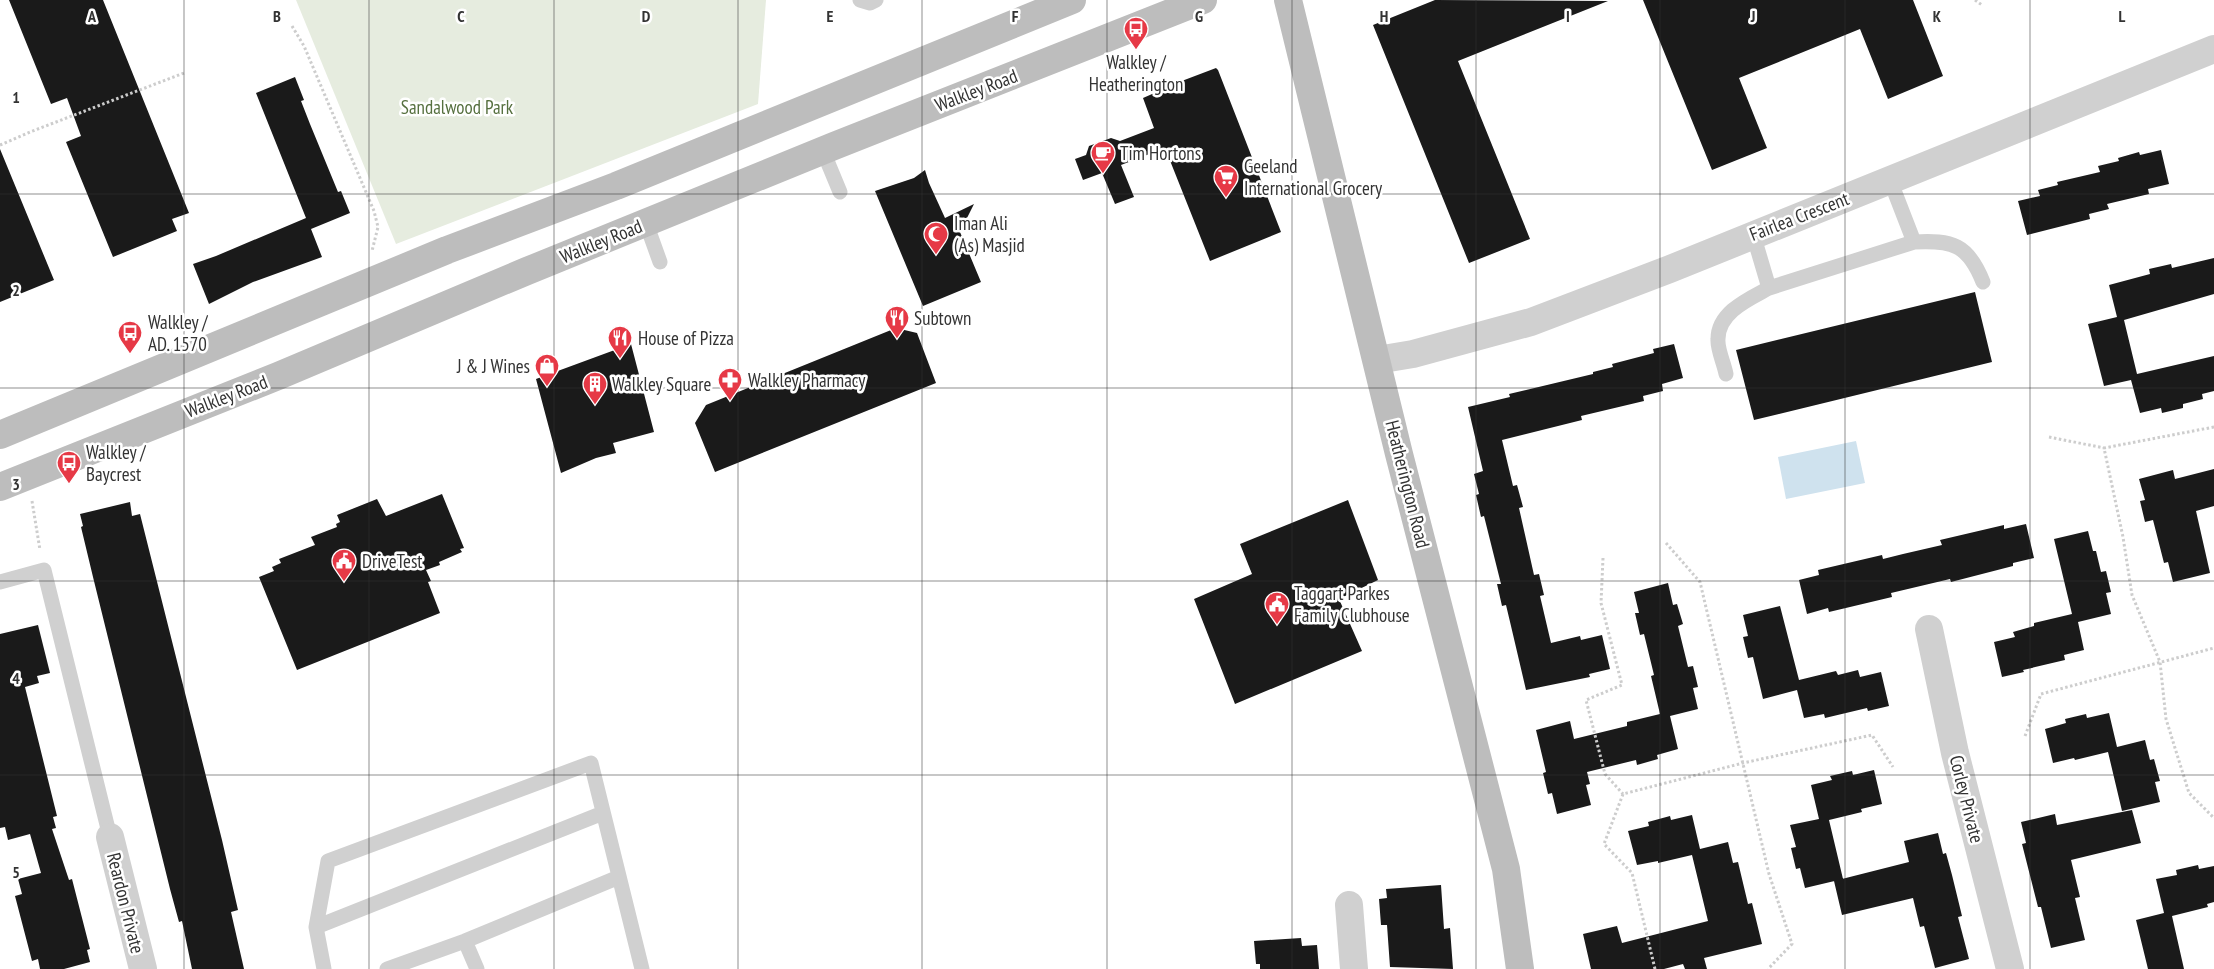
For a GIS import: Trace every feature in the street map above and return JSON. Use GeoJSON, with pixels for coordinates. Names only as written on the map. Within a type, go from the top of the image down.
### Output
{"type":"FeatureCollection","features":[{"type":"Feature","properties":{"kind":"main road"},"geometry":{"type":"LineString","coordinates":[[0,435],[90,396],[438,254],[616,186],[1072,0]]}},
{"type":"Feature","properties":{"kind":"main road","name":"Walkley Road"},"geometry":{"type":"LineString","coordinates":[[0,487],[278,376],[823,151],[1203,0]]}},
{"type":"Feature","properties":{"kind":"main road","name":"Heatherington Road"},"geometry":{"type":"LineString","coordinates":[[1288,0],[1399,454],[1506,869],[1520,969]]}},
{"type":"Feature","properties":{"kind":"street","name":"Fairlea Crescent"},"geometry":{"type":"LineString","coordinates":[[1377,360],[1413,354],[1531,322],[1670,269],[2214,49]]}},
{"type":"Feature","properties":{"kind":"street","name":"Corley Private"},"geometry":{"type":"LineString","coordinates":[[1929,628],[1955,753],[2010,969]]}},
{"type":"Feature","properties":{"kind":"street","name":"Reardon Private"},"geometry":{"type":"LineString","coordinates":[[110,837],[143,969]]}},
{"type":"Feature","properties":{"kind":"street"},"geometry":{"type":"LineString","coordinates":[[1349,906],[1354,969]]}},
{"type":"Feature","properties":{"kind":"lane"},"geometry":{"type":"LineString","coordinates":[[860,0],[870,3],[876,0]]}},
{"type":"Feature","properties":{"kind":"lane"},"geometry":{"type":"LineString","coordinates":[[823,151],[840,192]]}},
{"type":"Feature","properties":{"kind":"lane"},"geometry":{"type":"LineString","coordinates":[[1890,180],[1914,242]]}},
{"type":"Feature","properties":{"kind":"lane"},"geometry":{"type":"LineString","coordinates":[[646,223],[660,262]]}},
{"type":"Feature","properties":{"kind":"lane"},"geometry":{"type":"LineString","coordinates":[[1753,234],[1769,288]]}},
{"type":"Feature","properties":{"kind":"lane"},"geometry":{"type":"LineString","coordinates":[[1726,374],[1718,338],[1725,318],[1740,304],[1769,288],[1914,242],[1940,241],[1962,249],[1976,263],[1983,282]]}},
{"type":"Feature","properties":{"kind":"lane"},"geometry":{"type":"LineString","coordinates":[[0,582],[44,570],[110,837]]}},
{"type":"Feature","properties":{"kind":"lane"},"geometry":{"type":"LineString","coordinates":[[324,969],[316,927],[328,861],[591,763],[642,969]]}},
{"type":"Feature","properties":{"kind":"lane"},"geometry":{"type":"LineString","coordinates":[[316,927],[603,813]]}},
{"type":"Feature","properties":{"kind":"lane"},"geometry":{"type":"LineString","coordinates":[[387,969],[465,941],[619,877]]}},
{"type":"Feature","properties":{"kind":"lane"},"geometry":{"type":"LineString","coordinates":[[465,941],[477,969]]}},
{"type":"Feature","properties":{"kind":"path"},"geometry":{"type":"LineString","coordinates":[[1975,0],[1982,5]]}},
{"type":"Feature","properties":{"kind":"path"},"geometry":{"type":"LineString","coordinates":[[292,26],[304,46],[374,212],[378,227],[375,245],[369,259]]}},
{"type":"Feature","properties":{"kind":"path"},"geometry":{"type":"LineString","coordinates":[[0,145],[184,73]]}},
{"type":"Feature","properties":{"kind":"path"},"geometry":{"type":"LineString","coordinates":[[2049,437],[2104,448],[2214,427]]}},
{"type":"Feature","properties":{"kind":"path"},"geometry":{"type":"LineString","coordinates":[[2104,448],[2124,537],[2132,594],[2160,662],[2166,719],[2189,793],[2214,818]]}},
{"type":"Feature","properties":{"kind":"path"},"geometry":{"type":"LineString","coordinates":[[31,493],[44,570]]}},
{"type":"Feature","properties":{"kind":"path"},"geometry":{"type":"LineString","coordinates":[[1666,543],[1700,582],[1769,874],[1792,944],[1768,969]]}},
{"type":"Feature","properties":{"kind":"path"},"geometry":{"type":"LineString","coordinates":[[1603,558],[1601,603],[1622,685],[1586,700],[1605,774],[1623,794]]}},
{"type":"Feature","properties":{"kind":"path"},"geometry":{"type":"LineString","coordinates":[[2025,736],[2041,694],[2214,648]]}},
{"type":"Feature","properties":{"kind":"path"},"geometry":{"type":"LineString","coordinates":[[1623,794],[1743,763],[1872,735],[1893,767]]}},
{"type":"Feature","properties":{"kind":"path"},"geometry":{"type":"LineString","coordinates":[[1623,794],[1604,844],[1632,873],[1655,969]]}},
{"type":"Feature","properties":{"kind":"green space","name":"Sandalwood Park"},"geometry":{"type":"Polygon","coordinates":[[[296,0],[766,0],[758,104],[396,244],[296,0]]]}},
{"type":"Feature","properties":{"kind":"water"},"geometry":{"type":"Polygon","coordinates":[[[1856,441],[1865,483],[1786,499],[1778,457],[1856,441]]]}},
{"type":"Feature","properties":{"kind":"building"},"geometry":{"type":"Polygon","coordinates":[[[9,0],[103,0],[189,213],[172,219],[177,231],[113,257],[66,142],[81,136],[67,98],[51,104],[9,0]]]}},
{"type":"Feature","properties":{"kind":"building"},"geometry":{"type":"Polygon","coordinates":[[[1435,0],[1608,1],[1458,61],[1530,239],[1469,263],[1373,25],[1435,0]]]}},
{"type":"Feature","properties":{"kind":"building"},"geometry":{"type":"Polygon","coordinates":[[[1643,0],[1913,0],[1943,76],[1888,99],[1860,29],[1739,78],[1767,148],[1712,170],[1643,0]]]}},
{"type":"Feature","properties":{"kind":"building","name":"Geeland International Grocery"},"geometry":{"type":"Polygon","coordinates":[[[1216,68],[1281,232],[1210,261],[1165,148],[1121,165],[1134,197],[1115,204],[1102,173],[1083,180],[1075,159],[1086,155],[1089,146],[1111,138],[1120,141],[1154,128],[1143,98],[1158,90],[1216,68]]]}},
{"type":"Feature","properties":{"kind":"building"},"geometry":{"type":"Polygon","coordinates":[[[295,77],[304,100],[301,101],[310,124],[338,192],[341,191],[350,213],[311,229],[322,257],[253,282],[209,304],[193,264],[306,218],[256,93],[295,77]]]}},
{"type":"Feature","properties":{"kind":"building"},"geometry":{"type":"Polygon","coordinates":[[[0,149],[54,280],[0,302],[0,149]]]}},
{"type":"Feature","properties":{"kind":"building"},"geometry":{"type":"Polygon","coordinates":[[[2161,150],[2169,184],[2148,189],[2149,194],[2107,204],[2109,209],[2089,214],[2090,219],[2027,235],[2018,201],[2040,196],[2038,190],[2058,185],[2057,182],[2100,172],[2098,166],[2119,161],[2118,158],[2139,152],[2140,155],[2161,150]]]}},
{"type":"Feature","properties":{"kind":"building","name":"Iman Ali (As) Masjid"},"geometry":{"type":"Polygon","coordinates":[[[925,170],[945,218],[974,204],[960,232],[981,282],[923,306],[875,191],[914,178],[925,170]]]}},
{"type":"Feature","properties":{"kind":"building"},"geometry":{"type":"Polygon","coordinates":[[[2214,258],[2214,294],[2124,320],[2137,374],[2214,356],[2214,391],[2202,394],[2203,399],[2183,404],[2183,408],[2162,413],[2161,408],[2140,413],[2131,380],[2104,386],[2088,324],[2117,317],[2109,285],[2150,274],[2149,269],[2171,264],[2172,268],[2214,258]]]}},
{"type":"Feature","properties":{"kind":"building"},"geometry":{"type":"Polygon","coordinates":[[[1975,292],[1992,362],[1754,420],[1736,350],[1975,292]]]}},
{"type":"Feature","properties":{"kind":"building"},"geometry":{"type":"Polygon","coordinates":[[[896,328],[917,333],[936,383],[715,472],[695,423],[706,405],[896,328]]]}},
{"type":"Feature","properties":{"kind":"building","name":"Walkley Square"},"geometry":{"type":"Polygon","coordinates":[[[631,344],[654,432],[613,443],[616,453],[596,458],[561,473],[536,379],[631,344]]]}},
{"type":"Feature","properties":{"kind":"building"},"geometry":{"type":"Polygon","coordinates":[[[1674,344],[1683,378],[1662,384],[1663,391],[1643,396],[1644,401],[1581,416],[1582,420],[1502,440],[1513,486],[1517,485],[1523,507],[1519,508],[1534,575],[1539,574],[1544,595],[1540,596],[1551,643],[1580,636],[1581,640],[1602,635],[1610,669],[1589,674],[1590,677],[1526,690],[1506,605],[1502,606],[1497,584],[1501,584],[1484,516],[1481,517],[1476,495],[1479,494],[1474,474],[1483,471],[1468,407],[1510,397],[1509,394],[1593,374],[1593,372],[1613,367],[1612,364],[1654,353],[1653,349],[1674,344]]]}},
{"type":"Feature","properties":{"kind":"building"},"geometry":{"type":"Polygon","coordinates":[[[2214,469],[2214,506],[2196,511],[2210,573],[2173,582],[2168,562],[2164,563],[2153,520],[2145,522],[2140,501],[2145,500],[2139,479],[2173,470],[2175,479],[2214,469]]]}},
{"type":"Feature","properties":{"kind":"building","name":"DriveTest"},"geometry":{"type":"Polygon","coordinates":[[[442,494],[464,548],[460,549],[462,552],[439,562],[440,565],[426,570],[431,581],[428,582],[440,613],[297,670],[259,577],[274,571],[272,567],[281,563],[279,559],[315,545],[311,537],[337,527],[336,524],[340,522],[337,515],[377,499],[386,516],[442,494]]]}},
{"type":"Feature","properties":{"kind":"building","name":"Taggart Parkes Family Clubhouse"},"geometry":{"type":"Polygon","coordinates":[[[1348,500],[1378,580],[1339,599],[1362,651],[1235,704],[1194,599],[1252,574],[1240,544],[1348,500]]]}},
{"type":"Feature","properties":{"kind":"building"},"geometry":{"type":"Polygon","coordinates":[[[130,502],[132,516],[140,514],[222,840],[238,910],[231,912],[244,969],[192,969],[182,921],[179,922],[170,889],[93,577],[81,527],[83,526],[80,514],[130,502]]]}},
{"type":"Feature","properties":{"kind":"building"},"geometry":{"type":"Polygon","coordinates":[[[2026,524],[2034,558],[2013,563],[2013,566],[1951,582],[1950,579],[1891,593],[1892,597],[1829,612],[1828,608],[1807,614],[1799,580],[1819,575],[1818,570],[1882,555],[1883,559],[1942,545],[1940,540],[2004,525],[2004,529],[2026,524]]]}},
{"type":"Feature","properties":{"kind":"building"},"geometry":{"type":"Polygon","coordinates":[[[2088,531],[2093,551],[2096,551],[2101,572],[2106,571],[2111,592],[2106,593],[2111,614],[2078,622],[2084,650],[2064,655],[2065,660],[2002,677],[1994,642],[2015,637],[2013,632],[2034,626],[2034,623],[2072,614],[2054,539],[2088,531]]]}},
{"type":"Feature","properties":{"kind":"building"},"geometry":{"type":"Polygon","coordinates":[[[1668,583],[1673,605],[1677,604],[1683,624],[1678,626],[1688,667],[1693,666],[1698,687],[1693,688],[1698,709],[1670,716],[1678,749],[1657,755],[1658,759],[1637,765],[1636,760],[1587,772],[1590,784],[1586,785],[1591,805],[1557,814],[1552,793],[1548,794],[1543,773],[1546,772],[1536,730],[1570,721],[1574,739],[1627,726],[1627,722],[1660,714],[1651,676],[1654,675],[1644,634],[1640,635],[1635,613],[1639,613],[1634,592],[1668,583]]]}},
{"type":"Feature","properties":{"kind":"building"},"geometry":{"type":"Polygon","coordinates":[[[1780,606],[1799,680],[1836,671],[1838,675],[1858,670],[1860,677],[1881,672],[1889,706],[1868,711],[1867,708],[1825,718],[1824,714],[1804,718],[1797,690],[1763,699],[1753,657],[1748,658],[1743,637],[1748,636],[1743,615],[1780,606]]]}},
{"type":"Feature","properties":{"kind":"building"},"geometry":{"type":"Polygon","coordinates":[[[38,625],[50,673],[37,676],[39,683],[25,687],[57,816],[53,817],[56,828],[52,829],[69,880],[72,879],[90,949],[87,950],[90,962],[64,969],[40,969],[38,959],[32,961],[15,896],[22,894],[18,879],[41,873],[30,834],[8,840],[5,827],[0,828],[0,634],[38,625]]]}},
{"type":"Feature","properties":{"kind":"building"},"geometry":{"type":"Polygon","coordinates":[[[2109,713],[2117,747],[2145,740],[2150,760],[2154,759],[2160,781],[2155,782],[2160,802],[2122,811],[2108,752],[2053,763],[2045,729],[2066,723],[2065,719],[2086,714],[2087,718],[2109,713]]]}},
{"type":"Feature","properties":{"kind":"building"},"geometry":{"type":"Polygon","coordinates":[[[1874,770],[1882,804],[1861,809],[1862,812],[1829,820],[1843,879],[1805,888],[1800,868],[1796,869],[1791,848],[1796,847],[1790,825],[1819,819],[1811,785],[1832,780],[1830,776],[1852,771],[1853,775],[1874,770]]]}},
{"type":"Feature","properties":{"kind":"building"},"geometry":{"type":"Polygon","coordinates":[[[2132,810],[2141,843],[2071,860],[2080,897],[2075,898],[2085,940],[2051,948],[2041,907],[2038,907],[2022,844],[2026,843],[2021,822],[2055,814],[2057,825],[2132,810]]]}},
{"type":"Feature","properties":{"kind":"building"},"geometry":{"type":"Polygon","coordinates":[[[1692,815],[1700,849],[1728,842],[1733,863],[1738,862],[1748,904],[1752,903],[1762,944],[1704,958],[1707,969],[1685,969],[1683,964],[1664,969],[1591,969],[1583,934],[1617,926],[1622,943],[1708,921],[1692,855],[1658,863],[1658,861],[1637,865],[1628,831],[1649,826],[1648,822],[1670,816],[1671,820],[1692,815]]]}},
{"type":"Feature","properties":{"kind":"building"},"geometry":{"type":"Polygon","coordinates":[[[1938,833],[1943,854],[1946,853],[1952,875],[1962,916],[1958,917],[1969,959],[1935,968],[1924,926],[1920,927],[1913,898],[1842,915],[1834,881],[1909,862],[1904,841],[1938,833]]]}},
{"type":"Feature","properties":{"kind":"building"},"geometry":{"type":"Polygon","coordinates":[[[2198,865],[2199,869],[2214,866],[2214,902],[2207,904],[2208,907],[2172,916],[2184,969],[2148,969],[2136,920],[2164,913],[2156,879],[2177,875],[2176,870],[2198,865]]]}},
{"type":"Feature","properties":{"kind":"building"},"geometry":{"type":"Polygon","coordinates":[[[1441,885],[1444,929],[1450,928],[1453,969],[1390,967],[1387,925],[1381,925],[1379,899],[1387,898],[1386,889],[1441,885]]]}},
{"type":"Feature","properties":{"kind":"building"},"geometry":{"type":"Polygon","coordinates":[[[1301,938],[1302,946],[1317,945],[1319,969],[1260,969],[1260,964],[1256,964],[1254,941],[1301,938]]]}},
{"type":"Feature","properties":{"kind":"place","name":"Walkley / Heatherington"},"geometry":{"type":"Point","coordinates":[1136,50]}},
{"type":"Feature","properties":{"kind":"place","name":"Tim Hortons"},"geometry":{"type":"Point","coordinates":[1103,174]}},
{"type":"Feature","properties":{"kind":"place","name":"Geeland International Grocery"},"geometry":{"type":"Point","coordinates":[1226,198]}},
{"type":"Feature","properties":{"kind":"place","name":"Iman Ali (As) Masjid"},"geometry":{"type":"Point","coordinates":[936,255]}},
{"type":"Feature","properties":{"kind":"place","name":"Subtown"},"geometry":{"type":"Point","coordinates":[897,339]}},
{"type":"Feature","properties":{"kind":"place","name":"Walkley / AD. 1570"},"geometry":{"type":"Point","coordinates":[130,354]}},
{"type":"Feature","properties":{"kind":"place","name":"House of Pizza"},"geometry":{"type":"Point","coordinates":[620,359]}},
{"type":"Feature","properties":{"kind":"place","name":"J & J Wines"},"geometry":{"type":"Point","coordinates":[547,387]}},
{"type":"Feature","properties":{"kind":"place","name":"Walkley Pharmacy"},"geometry":{"type":"Point","coordinates":[730,401]}},
{"type":"Feature","properties":{"kind":"place","name":"Walkley Square"},"geometry":{"type":"Point","coordinates":[595,405]}},
{"type":"Feature","properties":{"kind":"place","name":"Walkley / Baycrest"},"geometry":{"type":"Point","coordinates":[69,484]}},
{"type":"Feature","properties":{"kind":"place","name":"DriveTest"},"geometry":{"type":"Point","coordinates":[344,582]}},
{"type":"Feature","properties":{"kind":"place","name":"Taggart Parkes Family Clubhouse"},"geometry":{"type":"Point","coordinates":[1277,625]}}]}
